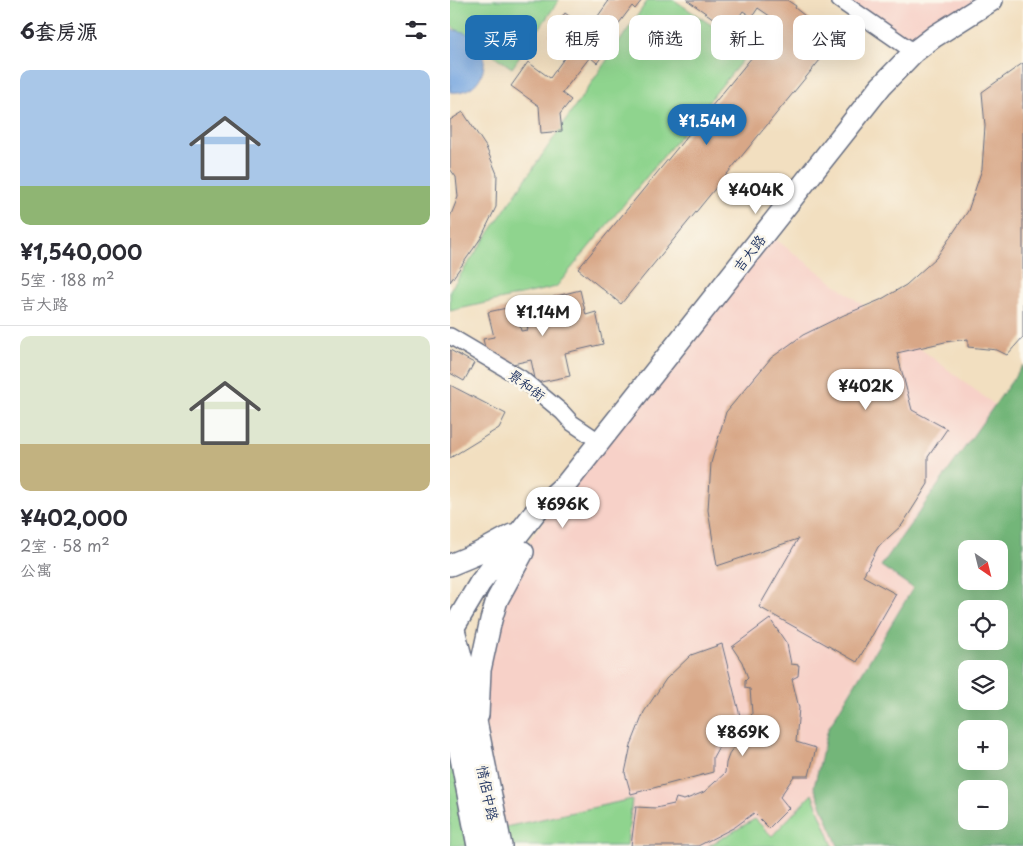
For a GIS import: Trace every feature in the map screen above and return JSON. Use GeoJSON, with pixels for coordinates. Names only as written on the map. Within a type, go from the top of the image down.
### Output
{"type":"FeatureCollection","features":[{"type":"Feature","properties":{"kind":"highway","name":"情侶中路"},"geometry":{"type":"LineString","coordinates":[[452,628],[464,673],[499,846]]}},
{"type":"Feature","properties":{"kind":"highway","name":"情侶中路"},"geometry":{"type":"LineString","coordinates":[[452,711],[480,846]]}},
{"type":"Feature","properties":{"kind":"main road","name":"吉大路"},"geometry":{"type":"LineString","coordinates":[[452,628],[480,583],[537,510],[567,483],[881,86],[914,52],[992,0]]}},
{"type":"Feature","properties":{"kind":"main road","name":"吉大路"},"geometry":{"type":"LineString","coordinates":[[523,552],[548,518],[567,483]]}},
{"type":"Feature","properties":{"kind":"main road"},"geometry":{"type":"LineString","coordinates":[[450,565],[502,542],[523,528]]}},
{"type":"Feature","properties":{"kind":"main road"},"geometry":{"type":"LineString","coordinates":[[452,628],[491,592],[523,552]]}},
{"type":"Feature","properties":{"kind":"main road"},"geometry":{"type":"LineString","coordinates":[[477,740],[480,670],[488,631],[497,600],[523,552]]}},
{"type":"Feature","properties":{"kind":"main road"},"geometry":{"type":"LineString","coordinates":[[450,670],[452,711]]}},
{"type":"Feature","properties":{"kind":"street"},"geometry":{"type":"LineString","coordinates":[[839,0],[914,52]]}},
{"type":"Feature","properties":{"kind":"street","name":"景和街"},"geometry":{"type":"LineString","coordinates":[[450,336],[521,378],[562,412],[572,423],[600,442]]}},
{"type":"Feature","properties":{"kind":"shaded area"},"geometry":{"type":"Polygon","coordinates":[[[830,0],[996,0],[903,53],[865,25],[865,15],[851,15],[830,0]]]}},
{"type":"Feature","properties":{"kind":"shaded area"},"geometry":{"type":"Polygon","coordinates":[[[766,232],[995,405],[881,566],[913,587],[828,729],[814,787],[838,846],[499,846],[480,670],[523,552],[567,483],[766,232]]]}},
{"type":"Feature","properties":{"kind":"green space"},"geometry":{"type":"Polygon","coordinates":[[[450,0],[559,0],[537,32],[537,15],[465,15],[465,35],[450,25],[450,0]]]}},
{"type":"Feature","properties":{"kind":"green space"},"geometry":{"type":"Polygon","coordinates":[[[648,0],[674,0],[696,15],[638,15],[648,0]]]}},
{"type":"Feature","properties":{"kind":"green space"},"geometry":{"type":"Polygon","coordinates":[[[701,18],[711,25],[711,60],[743,60],[556,287],[450,311],[450,290],[607,60],[619,60],[619,42],[629,28],[629,60],[701,60],[701,18]]]}},
{"type":"Feature","properties":{"kind":"green space"},"geometry":{"type":"Polygon","coordinates":[[[500,60],[518,60],[512,68],[500,60]]]}},
{"type":"Feature","properties":{"kind":"green space"},"geometry":{"type":"Polygon","coordinates":[[[1023,365],[1023,846],[838,846],[814,787],[828,729],[913,588],[881,566],[1023,365]]]}},
{"type":"Feature","properties":{"kind":"green space"},"geometry":{"type":"Polygon","coordinates":[[[450,721],[477,846],[450,846],[450,721]]]}},
{"type":"Feature","properties":{"kind":"green space"},"geometry":{"type":"Polygon","coordinates":[[[812,794],[833,846],[708,846],[755,819],[772,836],[812,794]]]}},
{"type":"Feature","properties":{"kind":"green space"},"geometry":{"type":"Polygon","coordinates":[[[632,799],[627,846],[505,846],[501,828],[632,799]]]}},
{"type":"Feature","properties":{"kind":"water"},"geometry":{"type":"Polygon","coordinates":[[[450,30],[465,33],[465,60],[484,60],[484,63],[482,75],[475,84],[464,91],[450,92],[450,30]]]}},
{"type":"Feature","properties":{"kind":"building"},"geometry":{"type":"Polygon","coordinates":[[[606,0],[642,0],[635,9],[632,6],[619,23],[619,15],[599,15],[608,2],[606,0]]]}},
{"type":"Feature","properties":{"kind":"building"},"geometry":{"type":"Polygon","coordinates":[[[687,0],[787,0],[796,6],[795,8],[804,15],[793,15],[793,60],[820,60],[621,304],[578,269],[750,60],[783,60],[783,15],[768,15],[758,8],[753,15],[749,15],[743,11],[740,15],[711,15],[711,17],[687,0]]]}},
{"type":"Feature","properties":{"kind":"building"},"geometry":{"type":"Polygon","coordinates":[[[563,60],[588,60],[562,93],[571,100],[560,114],[562,131],[541,133],[539,106],[511,86],[528,62],[550,78],[563,60]]]}},
{"type":"Feature","properties":{"kind":"building"},"geometry":{"type":"Polygon","coordinates":[[[1023,63],[1023,337],[1007,355],[997,350],[968,347],[968,339],[945,342],[897,353],[912,410],[947,429],[928,457],[928,484],[902,525],[878,547],[863,576],[896,594],[857,662],[759,607],[798,539],[717,566],[708,510],[711,463],[726,412],[771,358],[803,335],[880,300],[906,285],[936,258],[968,211],[982,169],[985,126],[982,92],[1023,63]]]}},
{"type":"Feature","properties":{"kind":"building"},"geometry":{"type":"Polygon","coordinates":[[[463,112],[486,147],[497,174],[496,207],[481,238],[450,282],[450,217],[458,197],[456,177],[450,169],[450,120],[463,112]]]}},
{"type":"Feature","properties":{"kind":"building"},"geometry":{"type":"Polygon","coordinates":[[[580,290],[586,315],[596,312],[603,344],[565,353],[570,376],[536,383],[531,360],[490,369],[483,339],[494,337],[488,312],[516,306],[521,331],[528,330],[525,314],[550,308],[553,323],[559,322],[553,297],[580,290]]]}},
{"type":"Feature","properties":{"kind":"building"},"geometry":{"type":"Polygon","coordinates":[[[450,350],[474,363],[464,381],[450,373],[450,350]]]}},
{"type":"Feature","properties":{"kind":"building"},"geometry":{"type":"Polygon","coordinates":[[[450,385],[506,414],[499,428],[450,458],[450,385]]]}},
{"type":"Feature","properties":{"kind":"building"},"geometry":{"type":"Polygon","coordinates":[[[770,619],[787,644],[791,664],[799,665],[798,676],[792,679],[799,708],[796,742],[816,748],[809,776],[794,776],[780,797],[789,808],[769,828],[754,813],[735,827],[698,846],[631,846],[636,807],[656,808],[674,804],[676,798],[684,800],[704,792],[725,773],[730,752],[746,737],[752,713],[750,689],[745,688],[745,681],[748,678],[742,662],[732,647],[770,619]]]}},
{"type":"Feature","properties":{"kind":"building"},"geometry":{"type":"Polygon","coordinates":[[[722,644],[742,724],[729,729],[713,757],[713,772],[631,794],[625,773],[631,745],[644,712],[666,679],[691,655],[722,644]]]}}]}
